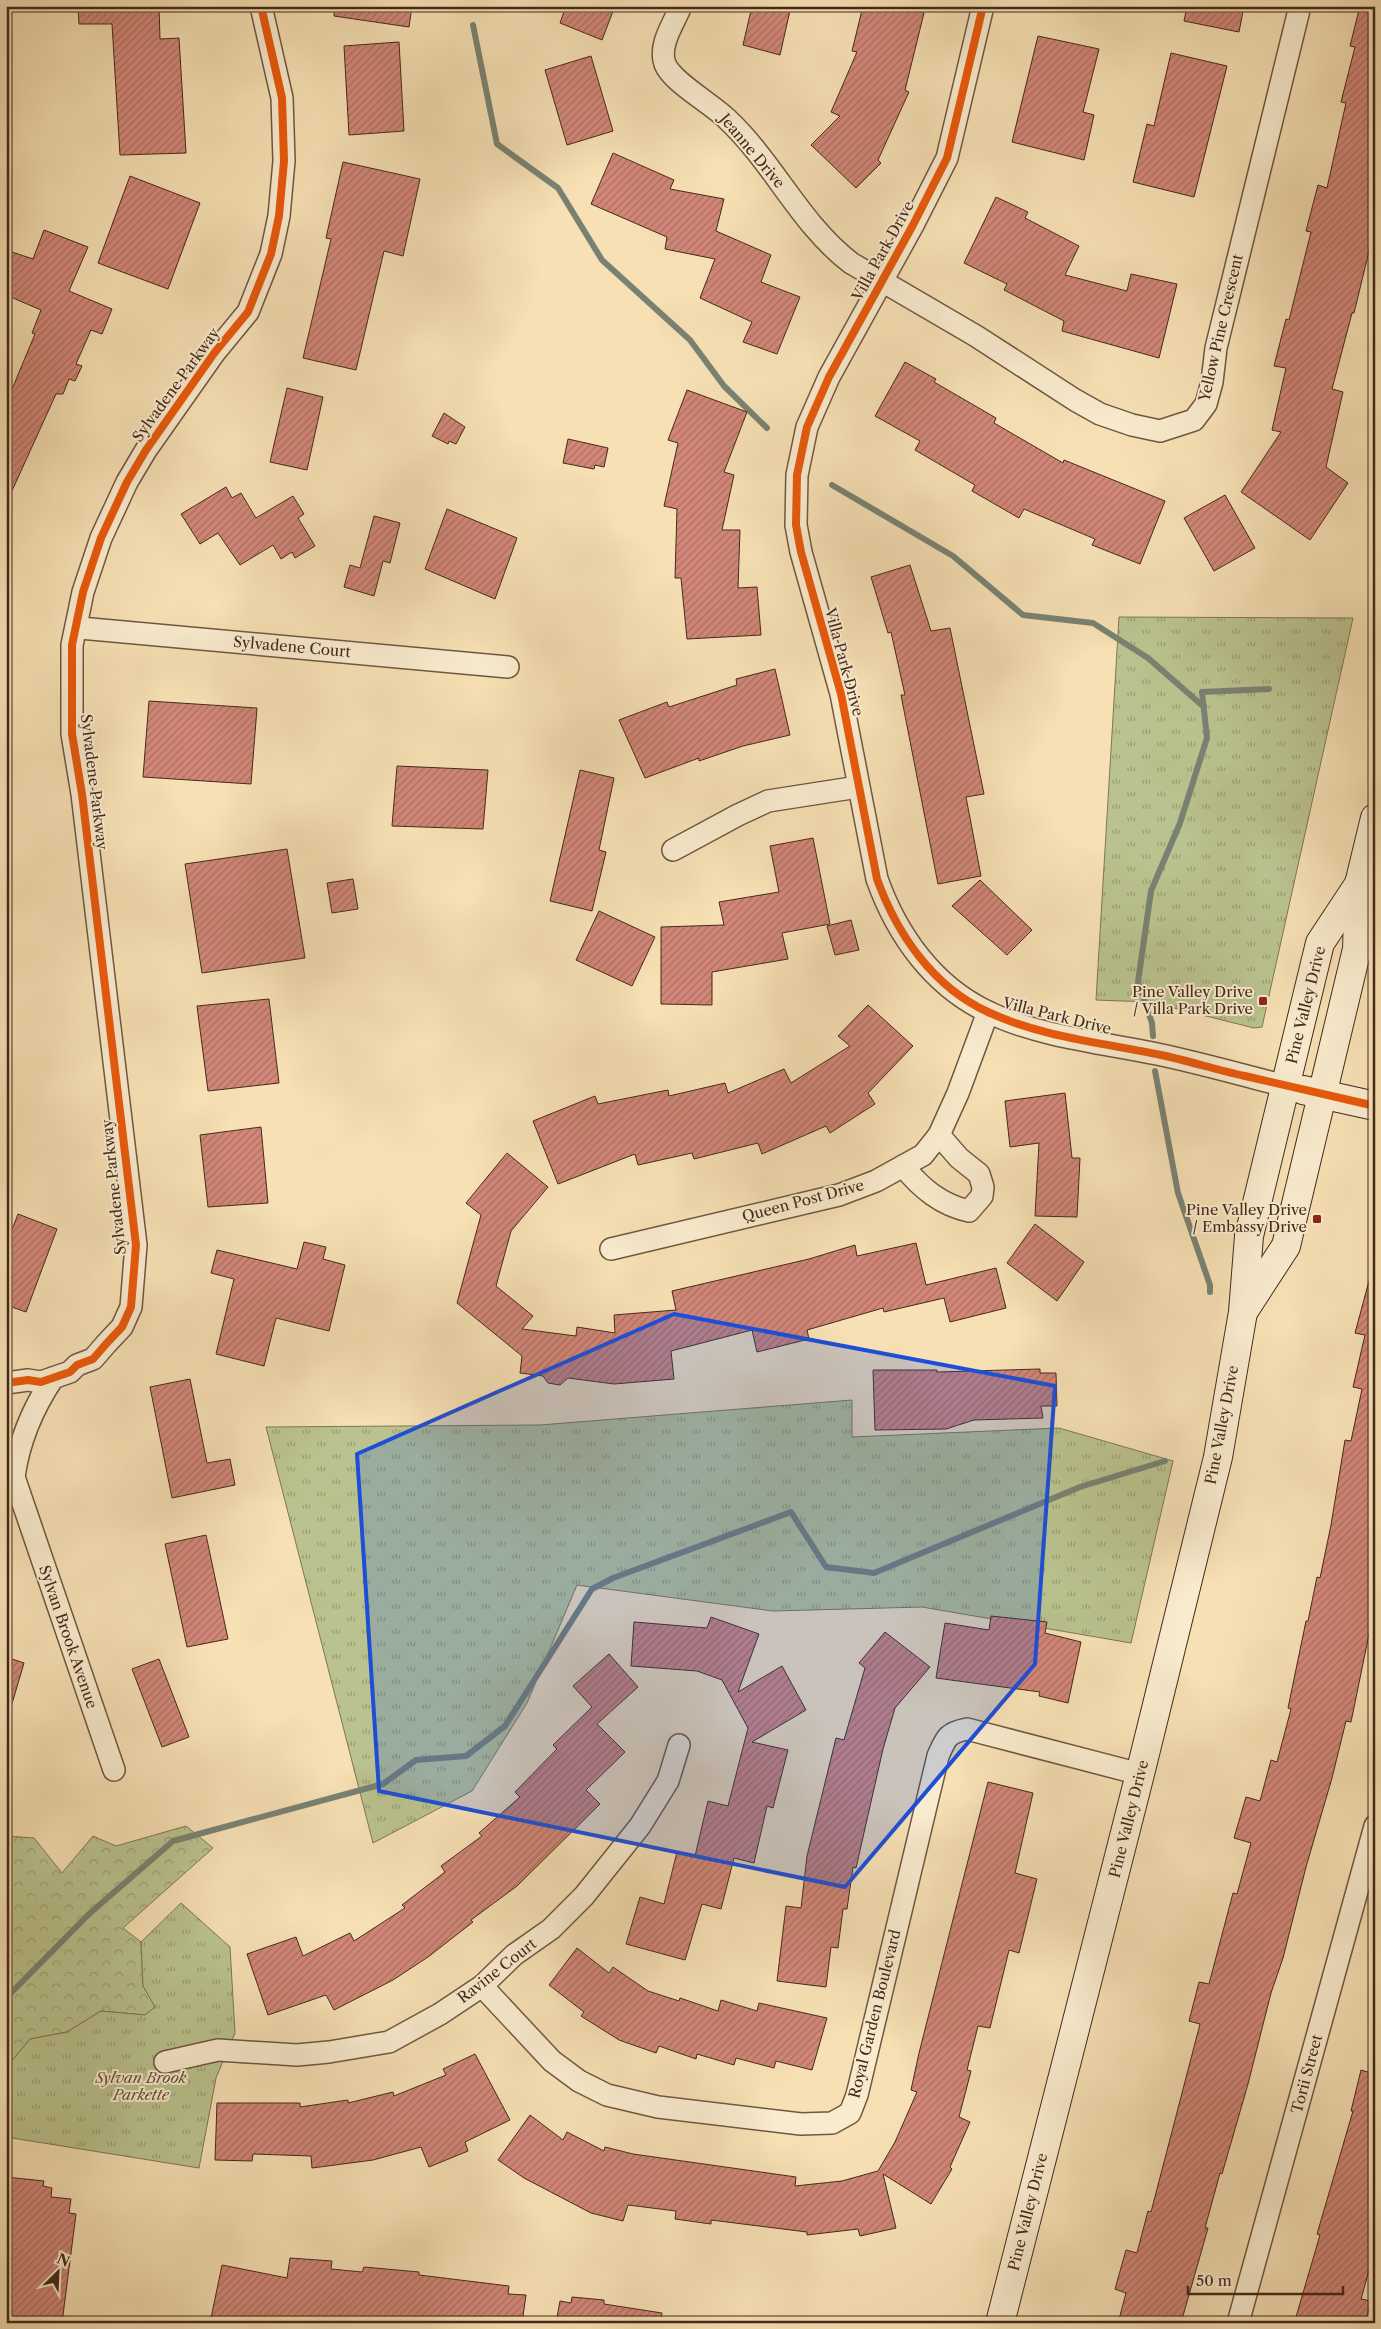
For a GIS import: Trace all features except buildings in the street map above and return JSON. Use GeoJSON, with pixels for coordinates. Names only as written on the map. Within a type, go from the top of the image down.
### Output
{"type":"FeatureCollection","features":[{"type":"Feature","properties":{"kind":"main road","name":"Pine Valley Drive"},"geometry":{"type":"LineString","coordinates":[[1243,1312],[1286,1246],[1357,949],[1359,884],[1375,818]]}},
{"type":"Feature","properties":{"kind":"main road","name":"Pine Valley Drive"},"geometry":{"type":"LineString","coordinates":[[1000,2323],[1140,1774],[1218,1456],[1243,1312],[1249,1236],[1320,943],[1359,884]]}},
{"type":"Feature","properties":{"kind":"main road"},"geometry":{"type":"LineString","coordinates":[[1285,1086],[1375,1106]]}},
{"type":"Feature","properties":{"kind":"street","name":"Sylvadene Parkway"},"geometry":{"type":"LineString","coordinates":[[6,1383],[28,1380],[41,1382],[70,1372],[77,1365],[93,1359],[122,1327],[131,1307],[136,1245],[83,804],[72,734],[70,686],[72,645],[83,592],[101,538],[127,482],[146,450],[162,430],[215,352],[248,312],[271,254],[279,216],[284,161],[282,98],[261,6]]}},
{"type":"Feature","properties":{"kind":"street","name":"Jeanne Drive"},"geometry":{"type":"LineString","coordinates":[[681,6],[665,43],[664,52],[666,64],[676,78],[728,120],[754,149],[817,233],[835,251],[882,281]]}},
{"type":"Feature","properties":{"kind":"street","name":"Villa Park Drive"},"geometry":{"type":"LineString","coordinates":[[983,6],[947,158],[814,408],[800,452],[797,475],[796,525],[801,552],[841,694],[877,879],[886,905],[899,930],[914,952],[945,983],[967,1000],[988,1012],[1014,1022],[1067,1036],[1161,1055],[1285,1086]]}},
{"type":"Feature","properties":{"kind":"street","name":"Yellow Pine Crescent"},"geometry":{"type":"LineString","coordinates":[[882,281],[976,336],[1032,375],[1100,414],[1132,425],[1160,431],[1194,420],[1206,404],[1212,382],[1216,348],[1300,6]]}},
{"type":"Feature","properties":{"kind":"street","name":"Sylvadene Court"},"geometry":{"type":"LineString","coordinates":[[76,630],[80,628],[508,667]]}},
{"type":"Feature","properties":{"kind":"street"},"geometry":{"type":"LineString","coordinates":[[673,850],[768,801],[858,787]]}},
{"type":"Feature","properties":{"kind":"street","name":"Queen Post Drive"},"geometry":{"type":"LineString","coordinates":[[611,1249],[839,1195],[876,1181],[923,1155],[939,1135],[958,1092],[988,1012]]}},
{"type":"Feature","properties":{"kind":"street"},"geometry":{"type":"LineString","coordinates":[[904,1166],[926,1191],[949,1205],[969,1211],[982,1196],[983,1186],[979,1174],[959,1158],[939,1135]]}},
{"type":"Feature","properties":{"kind":"street","name":"Sylvan Brook Avenue"},"geometry":{"type":"LineString","coordinates":[[53,1378],[41,1396],[20,1441],[14,1476],[114,1770]]}},
{"type":"Feature","properties":{"kind":"street","name":"Sylvan Brook Avenue"},"geometry":{"type":"LineString","coordinates":[[6,1488],[22,1504]]}},
{"type":"Feature","properties":{"kind":"street","name":"Royal Garden Boulevard"},"geometry":{"type":"LineString","coordinates":[[482,1986],[552,2061],[579,2081],[608,2095],[658,2107],[801,2124],[832,2123],[850,2113],[857,2094],[938,1756],[946,1739],[952,1732],[968,1729],[1140,1774]]}},
{"type":"Feature","properties":{"kind":"street","name":"Ravine Court"},"geometry":{"type":"LineString","coordinates":[[165,2062],[218,2050],[297,2055],[329,2052],[389,2042],[440,2014],[482,1986],[514,1954],[551,1929],[584,1896],[640,1826],[668,1781],[679,1745]]}},
{"type":"Feature","properties":{"kind":"street","name":"Torii Street"},"geometry":{"type":"LineString","coordinates":[[1238,2323],[1375,1826]]}},
{"type":"Feature","properties":{"kind":"highlighted area"},"geometry":{"type":"Polygon","coordinates":[[[674,1314],[1055,1386],[1035,1664],[845,1887],[379,1791],[357,1454],[674,1314]]]}},
{"type":"Feature","properties":{"kind":"green space"},"geometry":{"type":"Polygon","coordinates":[[[1119,617],[1353,618],[1262,1027],[1254,1028],[1150,1002],[1096,1000],[1119,617]]]}},
{"type":"Feature","properties":{"kind":"green space"},"geometry":{"type":"Polygon","coordinates":[[[852,1400],[852,1437],[1059,1428],[1173,1461],[1131,1643],[922,1607],[773,1611],[577,1585],[527,1703],[472,1791],[373,1843],[266,1427],[540,1425],[852,1400]]]}},
{"type":"Feature","properties":{"kind":"green space"},"geometry":{"type":"Polygon","coordinates":[[[186,1826],[213,1848],[123,1928],[141,1942],[143,1986],[156,2007],[145,2015],[101,2011],[67,2032],[30,2039],[6,2068],[6,1836],[34,1838],[62,1873],[93,1836],[116,1846],[186,1826]]]}},
{"type":"Feature","properties":{"kind":"green space","name":"Sylvan Brook Parkette"},"geometry":{"type":"Polygon","coordinates":[[[181,1903],[230,1947],[235,2033],[216,2078],[199,2168],[6,2137],[6,2068],[30,2039],[67,2032],[101,2011],[145,2015],[155,2007],[143,1986],[141,1942],[181,1903]]]}},
{"type":"Feature","properties":{"kind":"waterway"},"geometry":{"type":"LineString","coordinates":[[473,25],[497,144],[558,188],[602,260],[690,340],[724,386],[767,428]]}},
{"type":"Feature","properties":{"kind":"waterway"},"geometry":{"type":"LineString","coordinates":[[832,485],[953,556],[1023,615],[1093,623],[1148,658],[1204,707]]}},
{"type":"Feature","properties":{"kind":"waterway"},"geometry":{"type":"LineString","coordinates":[[1153,1036],[1152,1023],[1138,982],[1151,891],[1180,823],[1207,738],[1202,692],[1269,689]]}},
{"type":"Feature","properties":{"kind":"waterway"},"geometry":{"type":"LineString","coordinates":[[1155,1071],[1178,1193],[1210,1285],[1210,1292]]}},
{"type":"Feature","properties":{"kind":"waterway"},"geometry":{"type":"LineString","coordinates":[[6,1998],[89,1914],[173,1841],[383,1784],[416,1760],[466,1756],[505,1726],[592,1589],[613,1578],[791,1512],[826,1567],[874,1573],[1080,1487],[1165,1461]]}},
{"type":"Feature","properties":{"kind":"cycle path"},"geometry":{"type":"LineString","coordinates":[[6,1383],[28,1380],[41,1382],[70,1372],[77,1365],[93,1359],[122,1327],[131,1307],[136,1245],[82,794],[72,734],[72,645],[83,592],[101,538],[127,482],[146,450],[215,352],[248,312],[271,254],[279,216],[284,161],[282,98],[261,6]]}},
{"type":"Feature","properties":{"kind":"cycle path"},"geometry":{"type":"LineString","coordinates":[[983,6],[947,158],[913,225],[829,377],[807,427],[797,475],[796,525],[801,552],[841,694],[877,879],[895,919],[919,957],[950,988],[988,1012],[1029,1028],[1161,1055],[1234,1074],[1375,1106]]}},
{"type":"Feature","properties":{"kind":"place","name":"Pine Valley Drive / Villa Park Drive"},"geometry":{"type":"Point","coordinates":[1263,1001]}},
{"type":"Feature","properties":{"kind":"place","name":"Pine Valley Drive / Embassy Drive"},"geometry":{"type":"Point","coordinates":[1317,1219]}}]}
